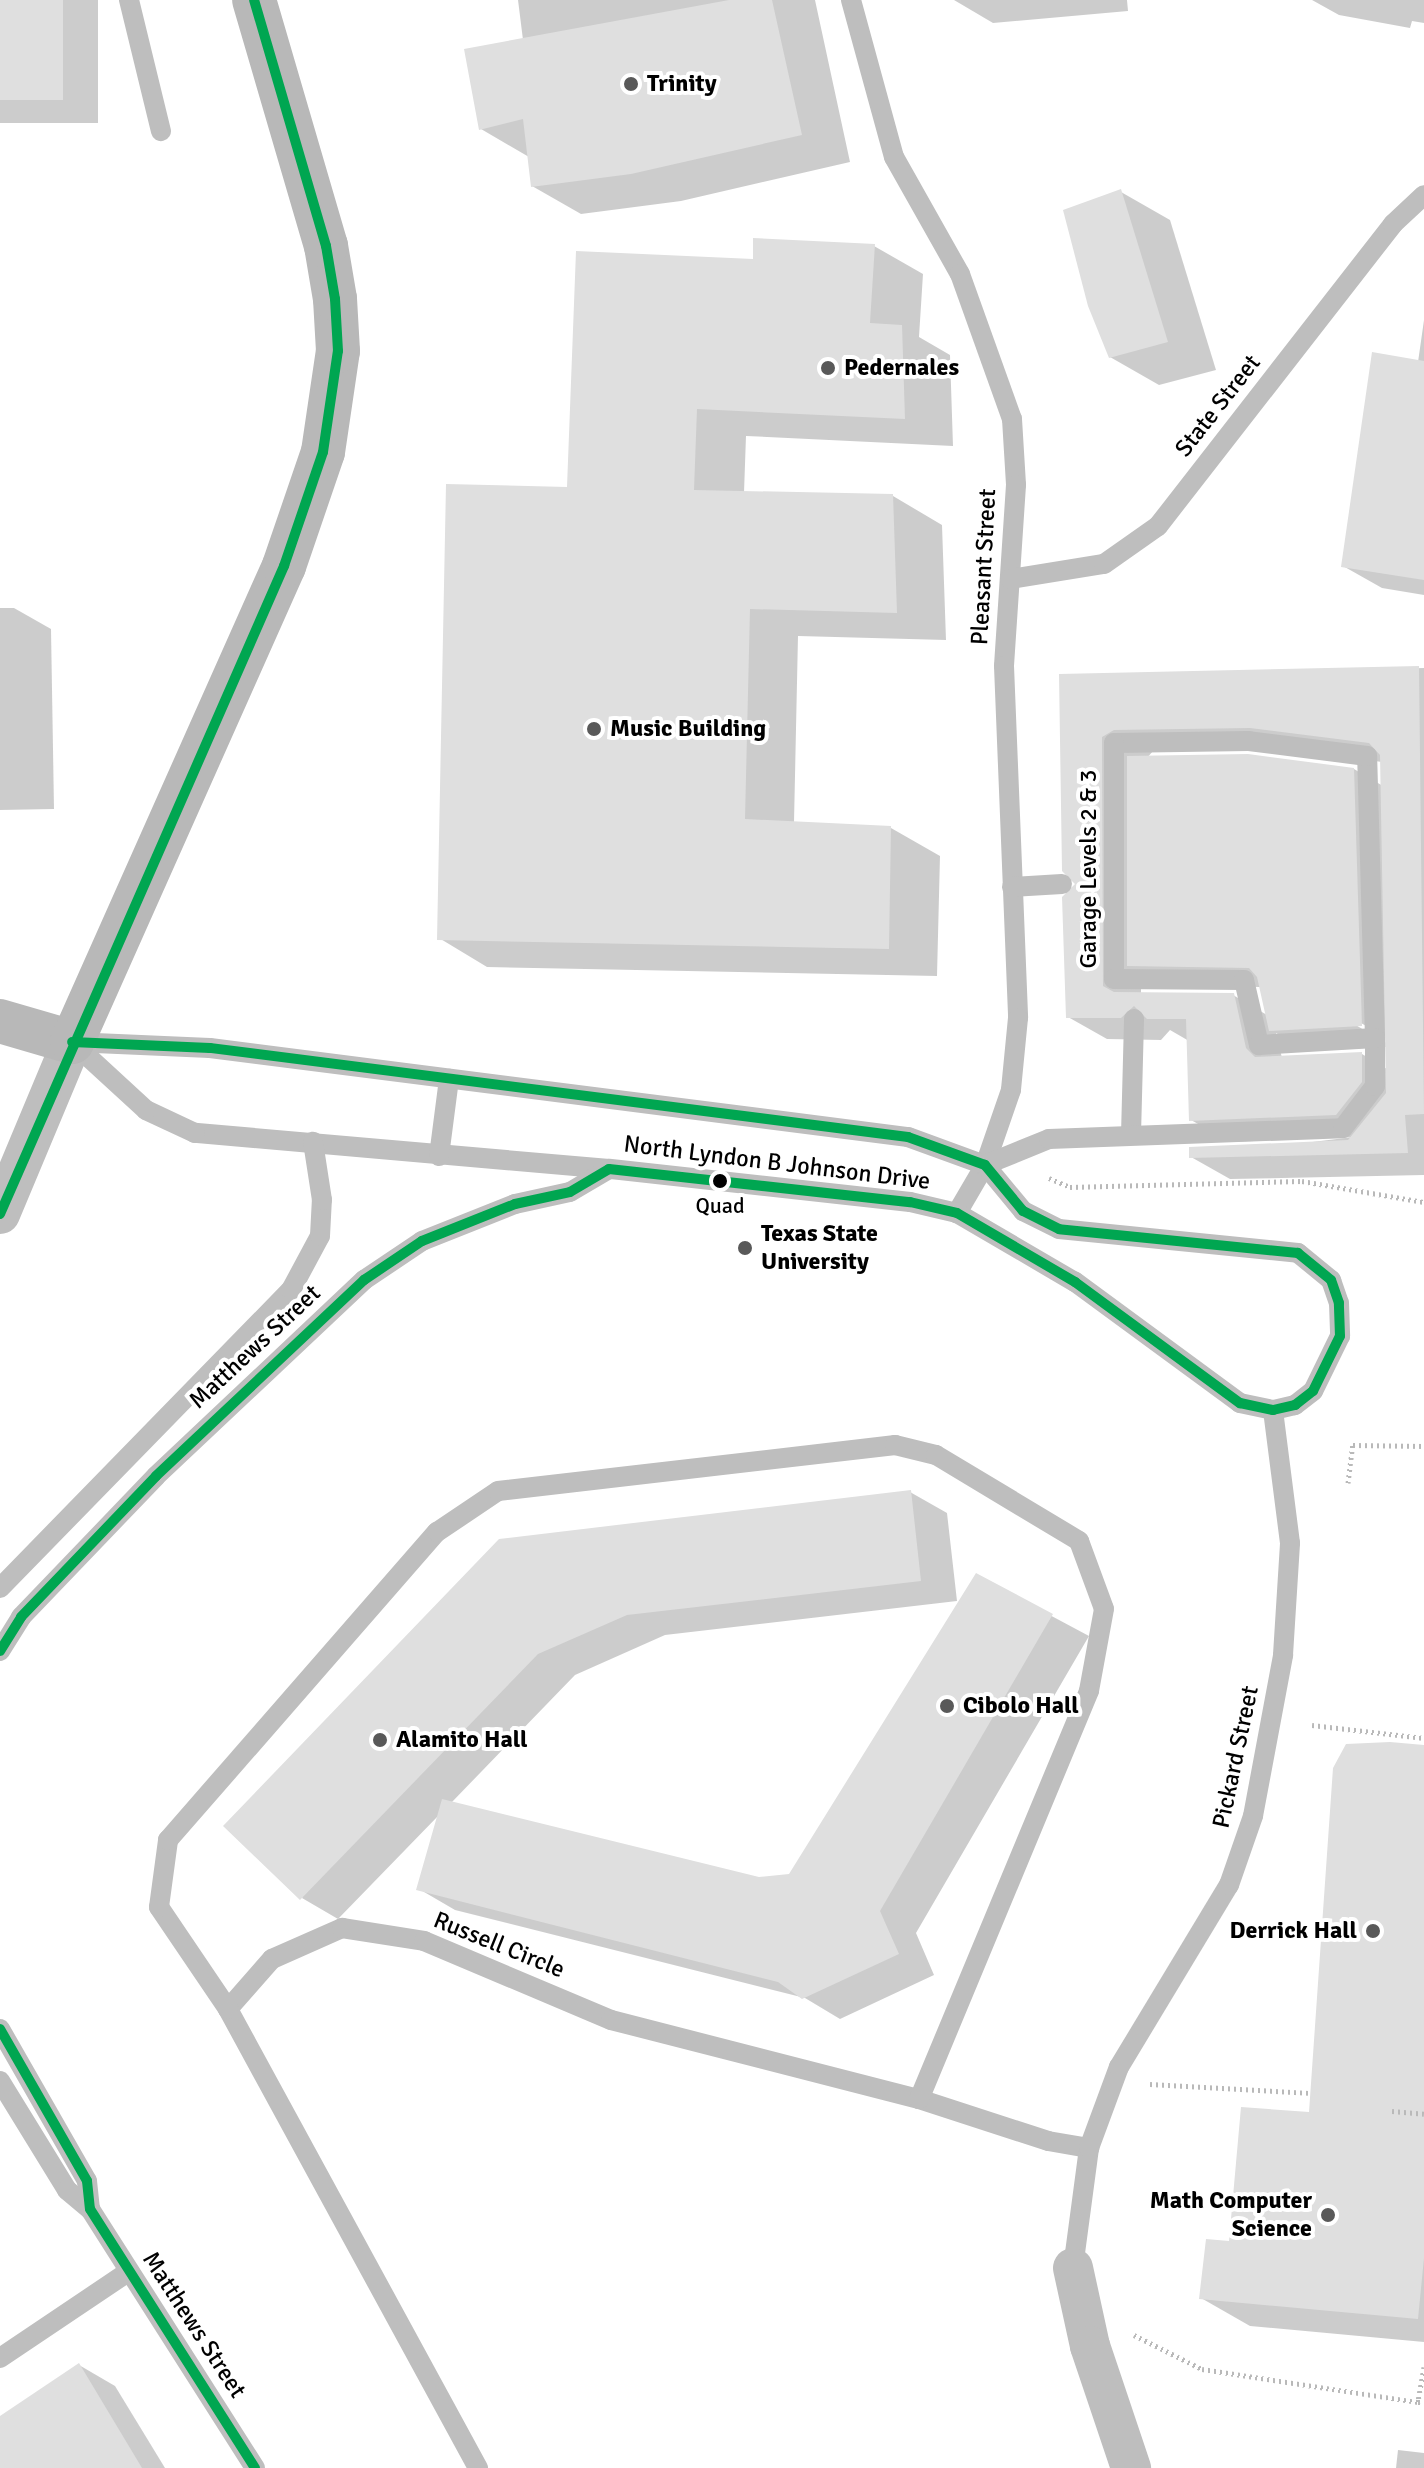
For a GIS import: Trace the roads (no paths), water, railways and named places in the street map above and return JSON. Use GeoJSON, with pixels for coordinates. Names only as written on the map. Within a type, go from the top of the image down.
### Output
{"type":"FeatureCollection","features":[{"type":"Feature","properties":{"kind":"street"},"geometry":{"type":"LineString","coordinates":[[0,1214],[72,1042],[284,566],[323,452],[333,403],[338,351],[326,246],[254,0]]}},
{"type":"Feature","properties":{"kind":"street"},"geometry":{"type":"LineString","coordinates":[[0,1021],[72,1042]]}},
{"type":"Feature","properties":{"kind":"street"},"geometry":{"type":"LineString","coordinates":[[1073,2268],[1090,2346],[1131,2468]]}},
{"type":"Feature","properties":{"kind":"lane"},"geometry":{"type":"LineString","coordinates":[[129,0],[161,131]]}},
{"type":"Feature","properties":{"kind":"lane","name":"Pleasant Street"},"geometry":{"type":"LineString","coordinates":[[851,0],[894,157],[960,274],[1012,419],[1016,485],[1004,666],[1018,1018],[1011,1090],[985,1165],[957,1213]]}},
{"type":"Feature","properties":{"kind":"lane","name":"State Street"},"geometry":{"type":"LineString","coordinates":[[1010,579],[1104,564],[1158,526],[1393,224],[1424,195]]}},
{"type":"Feature","properties":{"kind":"lane","name":"Garage Levels 2 & 3"},"geometry":{"type":"LineString","coordinates":[[985,1165],[1049,1139],[1343,1128],[1375,1086],[1375,1038],[1367,756],[1249,741],[1114,743],[1114,979],[1244,980],[1259,1045],[1375,1038]]}},
{"type":"Feature","properties":{"kind":"lane"},"geometry":{"type":"LineString","coordinates":[[1012,887],[1062,884]]}},
{"type":"Feature","properties":{"kind":"lane"},"geometry":{"type":"LineString","coordinates":[[1131,1135],[1134,1019]]}},
{"type":"Feature","properties":{"kind":"lane","name":"North Lyndon B Johnson Drive"},"geometry":{"type":"LineString","coordinates":[[72,1042],[210,1048],[908,1137],[985,1165]]}},
{"type":"Feature","properties":{"kind":"lane","name":"North Lyndon B Johnson Drive"},"geometry":{"type":"LineString","coordinates":[[72,1042],[146,1110],[195,1133],[609,1169],[910,1202],[957,1213],[1075,1282],[1173,1351],[1209,1384],[1240,1403],[1273,1410]]}},
{"type":"Feature","properties":{"kind":"lane"},"geometry":{"type":"LineString","coordinates":[[439,1156],[449,1079]]}},
{"type":"Feature","properties":{"kind":"lane","name":"Matthews Street"},"geometry":{"type":"LineString","coordinates":[[0,1588],[291,1290],[320,1236],[322,1200],[313,1142]]}},
{"type":"Feature","properties":{"kind":"lane"},"geometry":{"type":"LineString","coordinates":[[985,1165],[1023,1211],[1059,1229],[1271,1248],[1298,1253],[1322,1268],[1339,1303],[1340,1336],[1313,1391],[1295,1405],[1273,1410]]}},
{"type":"Feature","properties":{"kind":"lane","name":"Matthews Street"},"geometry":{"type":"LineString","coordinates":[[0,1651],[21,1617],[156,1476],[364,1280],[422,1241],[515,1204],[570,1192],[609,1169]]}},
{"type":"Feature","properties":{"kind":"lane","name":"Pickard Street"},"geometry":{"type":"LineString","coordinates":[[1073,2268],[1089,2148],[1119,2067],[1229,1885],[1253,1816],[1283,1655],[1290,1543],[1273,1410]]}},
{"type":"Feature","properties":{"kind":"lane"},"geometry":{"type":"LineString","coordinates":[[478,2468],[228,2009],[159,1907],[168,1840],[437,1532],[498,1491],[895,1445],[936,1455],[1079,1541],[1104,1609],[1089,1691],[919,2099]]}},
{"type":"Feature","properties":{"kind":"lane","name":"Russell Circle"},"geometry":{"type":"LineString","coordinates":[[228,2009],[272,1959],[342,1928],[424,1941],[611,2020],[919,2099],[1048,2141],[1089,2148]]}},
{"type":"Feature","properties":{"kind":"lane","name":"Matthews Street"},"geometry":{"type":"LineString","coordinates":[[0,2029],[87,2181],[90,2209]]}},
{"type":"Feature","properties":{"kind":"lane","name":"Matthews Street"},"geometry":{"type":"LineString","coordinates":[[0,2081],[67,2190],[90,2209],[255,2468]]}},
{"type":"Feature","properties":{"kind":"lane"},"geometry":{"type":"LineString","coordinates":[[0,2358],[128,2272]]}},
{"type":"Feature","properties":{"kind":"place","name":"Trinity"},"geometry":{"type":"Point","coordinates":[631,84]}},
{"type":"Feature","properties":{"kind":"place","name":"Pedernales"},"geometry":{"type":"Point","coordinates":[828,368]}},
{"type":"Feature","properties":{"kind":"place","name":"Music Building"},"geometry":{"type":"Point","coordinates":[594,729]}},
{"type":"Feature","properties":{"kind":"place","name":"Quad"},"geometry":{"type":"Point","coordinates":[720,1181]}},
{"type":"Feature","properties":{"kind":"place","name":"Texas State University"},"geometry":{"type":"Point","coordinates":[745,1248]}},
{"type":"Feature","properties":{"kind":"place","name":"Cibolo Hall"},"geometry":{"type":"Point","coordinates":[947,1706]}},
{"type":"Feature","properties":{"kind":"place","name":"Alamito Hall"},"geometry":{"type":"Point","coordinates":[380,1740]}},
{"type":"Feature","properties":{"kind":"place","name":"Derrick Hall"},"geometry":{"type":"Point","coordinates":[1373,1931]}},
{"type":"Feature","properties":{"kind":"place","name":"Math Computer Science"},"geometry":{"type":"Point","coordinates":[1328,2215]}}]}
